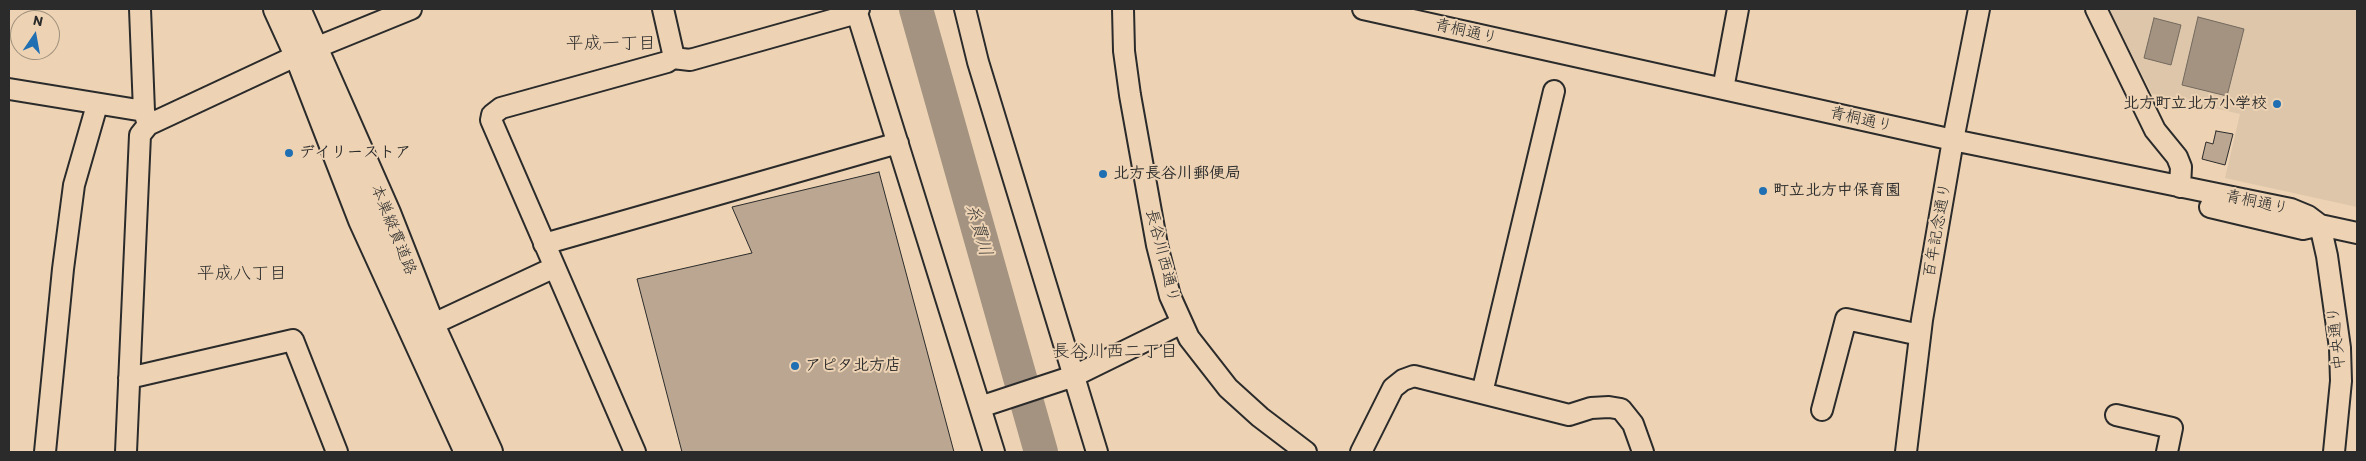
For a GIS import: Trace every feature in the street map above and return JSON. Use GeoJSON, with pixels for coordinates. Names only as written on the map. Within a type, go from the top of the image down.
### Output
{"type":"FeatureCollection","features":[{"type":"Feature","properties":{"kind":"main road","name":"本巣縦貫道路"},"geometry":{"type":"LineString","coordinates":[[277,9],[306,52],[387,213],[430,325],[490,452]]}},
{"type":"Feature","properties":{"kind":"main road","name":"本巣縦貫道路"},"geometry":{"type":"LineString","coordinates":[[297,9],[306,52],[362,220],[468,452]]}},
{"type":"Feature","properties":{"kind":"street"},"geometry":{"type":"LineString","coordinates":[[126,452],[138,144],[146,118],[140,9]]}},
{"type":"Feature","properties":{"kind":"street"},"geometry":{"type":"LineString","coordinates":[[9,89],[97,105],[146,118],[411,9]]}},
{"type":"Feature","properties":{"kind":"street"},"geometry":{"type":"LineString","coordinates":[[663,9],[672,58]]}},
{"type":"Feature","properties":{"kind":"street"},"geometry":{"type":"LineString","coordinates":[[964,9],[1069,377],[1097,452]]}},
{"type":"Feature","properties":{"kind":"street","name":"長谷川西通り"},"geometry":{"type":"LineString","coordinates":[[1123,9],[1124,51],[1129,86],[1157,245],[1170,296],[1188,338],[1228,388],[1260,417],[1306,452]]}},
{"type":"Feature","properties":{"kind":"street","name":"青桐通り"},"geometry":{"type":"LineString","coordinates":[[1363,9],[2100,172],[2126,174],[2180,187],[2291,209],[2308,216],[2320,225],[2357,233]]}},
{"type":"Feature","properties":{"kind":"street"},"geometry":{"type":"LineString","coordinates":[[1723,89],[1738,9]]}},
{"type":"Feature","properties":{"kind":"street","name":"百年記念通り"},"geometry":{"type":"LineString","coordinates":[[1906,452],[1920,335],[1953,140],[1979,9]]}},
{"type":"Feature","properties":{"kind":"street"},"geometry":{"type":"LineString","coordinates":[[2096,9],[2155,130],[2177,157],[2181,167],[2180,187]]}},
{"type":"Feature","properties":{"kind":"street"},"geometry":{"type":"LineString","coordinates":[[635,452],[553,268],[492,124],[492,115],[501,108],[667,62],[672,58],[690,60],[858,11],[898,143],[985,405],[994,452]]}},
{"type":"Feature","properties":{"kind":"street"},"geometry":{"type":"LineString","coordinates":[[1482,393],[1554,91]]}},
{"type":"Feature","properties":{"kind":"street"},"geometry":{"type":"LineString","coordinates":[[45,452],[63,269],[74,185],[97,105]]}},
{"type":"Feature","properties":{"kind":"street"},"geometry":{"type":"LineString","coordinates":[[544,244],[898,143]]}},
{"type":"Feature","properties":{"kind":"street"},"geometry":{"type":"LineString","coordinates":[[2100,172],[2116,183],[2302,229],[2320,225]]}},
{"type":"Feature","properties":{"kind":"street","name":"中央通り"},"geometry":{"type":"LineString","coordinates":[[2320,225],[2327,256],[2340,348],[2341,381],[2334,452]]}},
{"type":"Feature","properties":{"kind":"street"},"geometry":{"type":"LineString","coordinates":[[430,325],[553,268]]}},
{"type":"Feature","properties":{"kind":"street"},"geometry":{"type":"LineString","coordinates":[[1822,410],[1846,319],[1920,335]]}},
{"type":"Feature","properties":{"kind":"street"},"geometry":{"type":"LineString","coordinates":[[985,405],[1069,377],[1182,323]]}},
{"type":"Feature","properties":{"kind":"street"},"geometry":{"type":"LineString","coordinates":[[129,378],[294,340],[337,452]]}},
{"type":"Feature","properties":{"kind":"street"},"geometry":{"type":"LineString","coordinates":[[1362,452],[1393,388],[1403,380],[1414,376],[1570,415],[1591,408],[1609,407],[1621,409],[1633,424],[1643,452]]}},
{"type":"Feature","properties":{"kind":"street"},"geometry":{"type":"LineString","coordinates":[[2116,415],[2172,428],[2167,452]]}},
{"type":"Feature","properties":{"kind":"shaded area","name":"北方町立北方小学校"},"geometry":{"type":"Polygon","coordinates":[[[2109,9],[2357,9],[2357,207],[2225,178],[2240,114],[2152,94],[2109,9]]]}},
{"type":"Feature","properties":{"kind":"shaded area"},"geometry":{"type":"Polygon","coordinates":[[[2198,17],[2244,29],[2227,96],[2182,85],[2198,17]]]}},
{"type":"Feature","properties":{"kind":"shaded area"},"geometry":{"type":"Polygon","coordinates":[[[2154,18],[2181,25],[2171,65],[2144,58],[2154,18]]]}},
{"type":"Feature","properties":{"kind":"building"},"geometry":{"type":"Polygon","coordinates":[[[2216,131],[2233,134],[2225,165],[2202,159],[2206,142],[2213,144],[2216,131]]]}},
{"type":"Feature","properties":{"kind":"building","name":"アピタ北方店"},"geometry":{"type":"Polygon","coordinates":[[[879,172],[954,452],[682,452],[637,279],[752,253],[732,207],[879,172]]]}},
{"type":"Feature","properties":{"kind":"waterway","name":"糸貫川"},"geometry":{"type":"LineString","coordinates":[[916,9],[1041,452]]}},
{"type":"Feature","properties":{"kind":"place","name":"北方町立北方小学校"},"geometry":{"type":"Point","coordinates":[2277,104]}},
{"type":"Feature","properties":{"kind":"place","name":"デイリーストア"},"geometry":{"type":"Point","coordinates":[289,153]}},
{"type":"Feature","properties":{"kind":"place","name":"北方長谷川郵便局"},"geometry":{"type":"Point","coordinates":[1103,174]}},
{"type":"Feature","properties":{"kind":"place","name":"町立北方中保育園"},"geometry":{"type":"Point","coordinates":[1763,191]}},
{"type":"Feature","properties":{"kind":"place","name":"アピタ北方店"},"geometry":{"type":"Point","coordinates":[795,366]}},
{"type":"Feature","properties":{"kind":"district","name":"平成一丁目"},"geometry":{"type":"Point","coordinates":[611,44]}},
{"type":"Feature","properties":{"kind":"district","name":"平成八丁目"},"geometry":{"type":"Point","coordinates":[242,274]}},
{"type":"Feature","properties":{"kind":"district","name":"長谷川西二丁目"},"geometry":{"type":"Point","coordinates":[1115,352]}}]}
